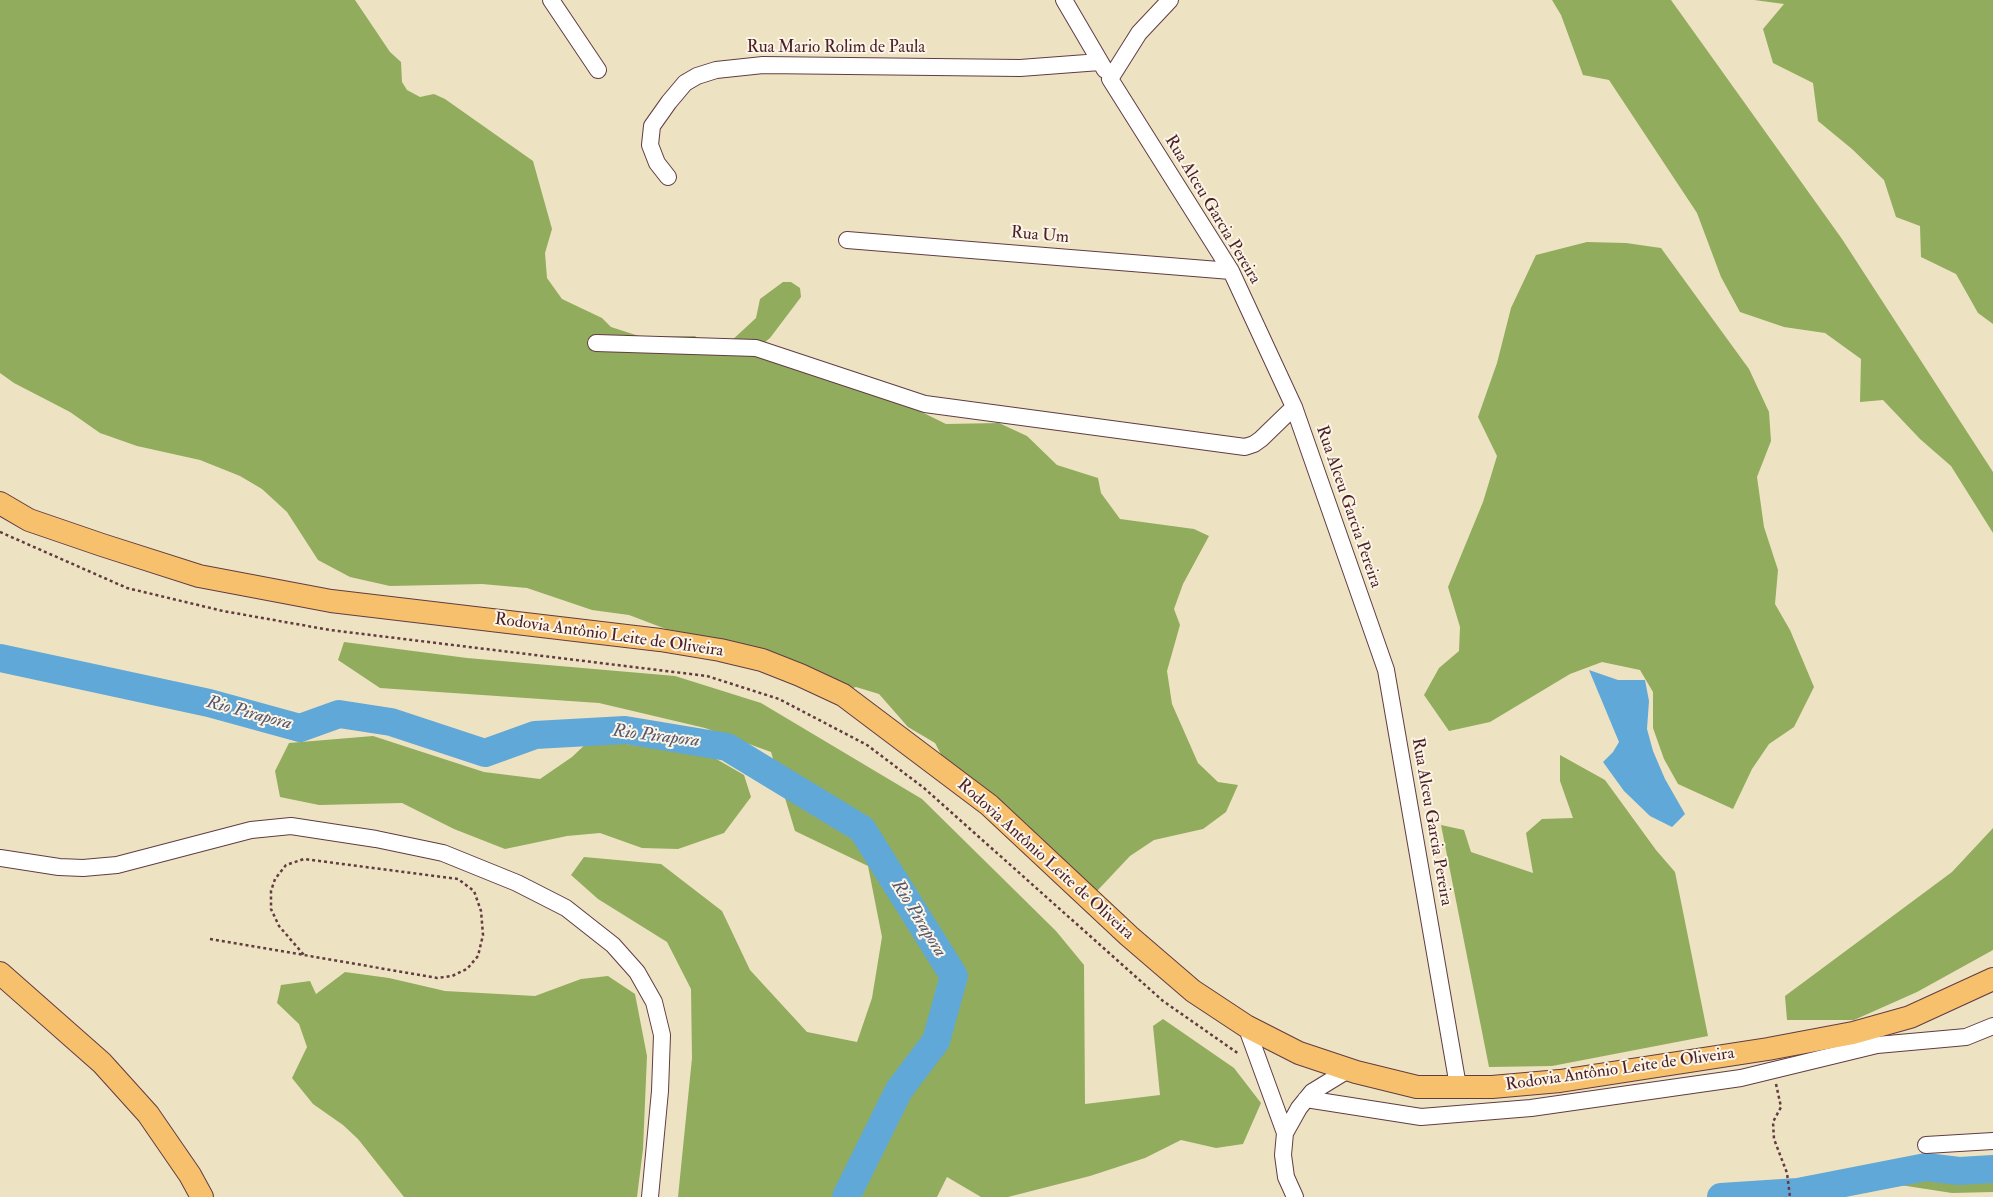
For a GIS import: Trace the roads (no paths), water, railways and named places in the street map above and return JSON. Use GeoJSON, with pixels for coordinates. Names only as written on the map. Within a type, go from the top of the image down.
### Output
{"type":"FeatureCollection","features":[{"type":"Feature","properties":{"kind":"main road","name":"Rodovia Antônio Leite de Oliveira"},"geometry":{"type":"LineString","coordinates":[[0,504],[29,520],[102,546],[199,576],[331,601],[660,640],[762,660],[800,675],[843,695],[989,805],[1129,936],[1193,991],[1246,1026],[1299,1053],[1348,1070],[1417,1087],[1492,1087],[1560,1081],[1768,1049],[1853,1033],[1910,1017],[1993,979]]}},
{"type":"Feature","properties":{"kind":"main road"},"geometry":{"type":"LineString","coordinates":[[0,973],[107,1068],[148,1114],[190,1175],[202,1197]]}},
{"type":"Feature","properties":{"kind":"street"},"geometry":{"type":"LineString","coordinates":[[551,0],[598,70]]}},
{"type":"Feature","properties":{"kind":"street","name":"Rua Alceu Garcia Pereira"},"geometry":{"type":"LineString","coordinates":[[1064,0],[1110,79],[1231,271],[1294,407],[1386,670],[1458,1086]]}},
{"type":"Feature","properties":{"kind":"street"},"geometry":{"type":"LineString","coordinates":[[1110,79],[1139,33],[1170,0]]}},
{"type":"Feature","properties":{"kind":"street","name":"Rua Mario Rolim de Paula"},"geometry":{"type":"LineString","coordinates":[[668,177],[657,163],[650,145],[652,126],[685,83],[697,76],[716,70],[763,65],[1020,68],[1100,62]]}},
{"type":"Feature","properties":{"kind":"street","name":"Rua Um"},"geometry":{"type":"LineString","coordinates":[[846,240],[1231,271]]}},
{"type":"Feature","properties":{"kind":"street"},"geometry":{"type":"LineString","coordinates":[[596,343],[756,348],[931,406],[1245,447],[1261,439],[1294,407]]}},
{"type":"Feature","properties":{"kind":"street"},"geometry":{"type":"LineString","coordinates":[[0,858],[59,867],[83,868],[117,865],[251,830],[290,826],[376,839],[443,853],[517,883],[566,908],[613,945],[637,972],[654,1002],[662,1035],[660,1091],[650,1197]]}},
{"type":"Feature","properties":{"kind":"street"},"geometry":{"type":"LineString","coordinates":[[1246,1026],[1285,1133]]}},
{"type":"Feature","properties":{"kind":"street"},"geometry":{"type":"LineString","coordinates":[[1306,1099],[1421,1117],[1531,1108],[1741,1078],[1878,1045],[1966,1037],[1993,1026]]}},
{"type":"Feature","properties":{"kind":"street"},"geometry":{"type":"LineString","coordinates":[[1295,1197],[1286,1177],[1283,1155],[1285,1133],[1299,1108],[1312,1092],[1348,1070]]}},
{"type":"Feature","properties":{"kind":"street"},"geometry":{"type":"LineString","coordinates":[[1926,1145],[1993,1141]]}},
{"type":"Feature","properties":{"kind":"water"},"geometry":{"type":"Polygon","coordinates":[[[1589,670],[1618,680],[1645,680],[1649,701],[1647,729],[1653,751],[1665,779],[1685,814],[1672,827],[1650,816],[1624,791],[1603,762],[1613,752],[1619,742],[1589,670]]]}},
{"type":"Feature","properties":{"kind":"waterway","name":"Rio Pirapora"},"geometry":{"type":"LineString","coordinates":[[0,658],[209,703],[300,728],[339,714],[391,722],[485,753],[535,735],[625,730],[727,747],[862,829],[954,976],[936,1041],[899,1090],[846,1197]]}},
{"type":"Feature","properties":{"kind":"waterway","name":"Rio Pirapora"},"geometry":{"type":"LineString","coordinates":[[1721,1197],[1798,1192],[1926,1167],[1959,1171],[1993,1169]]}}]}
